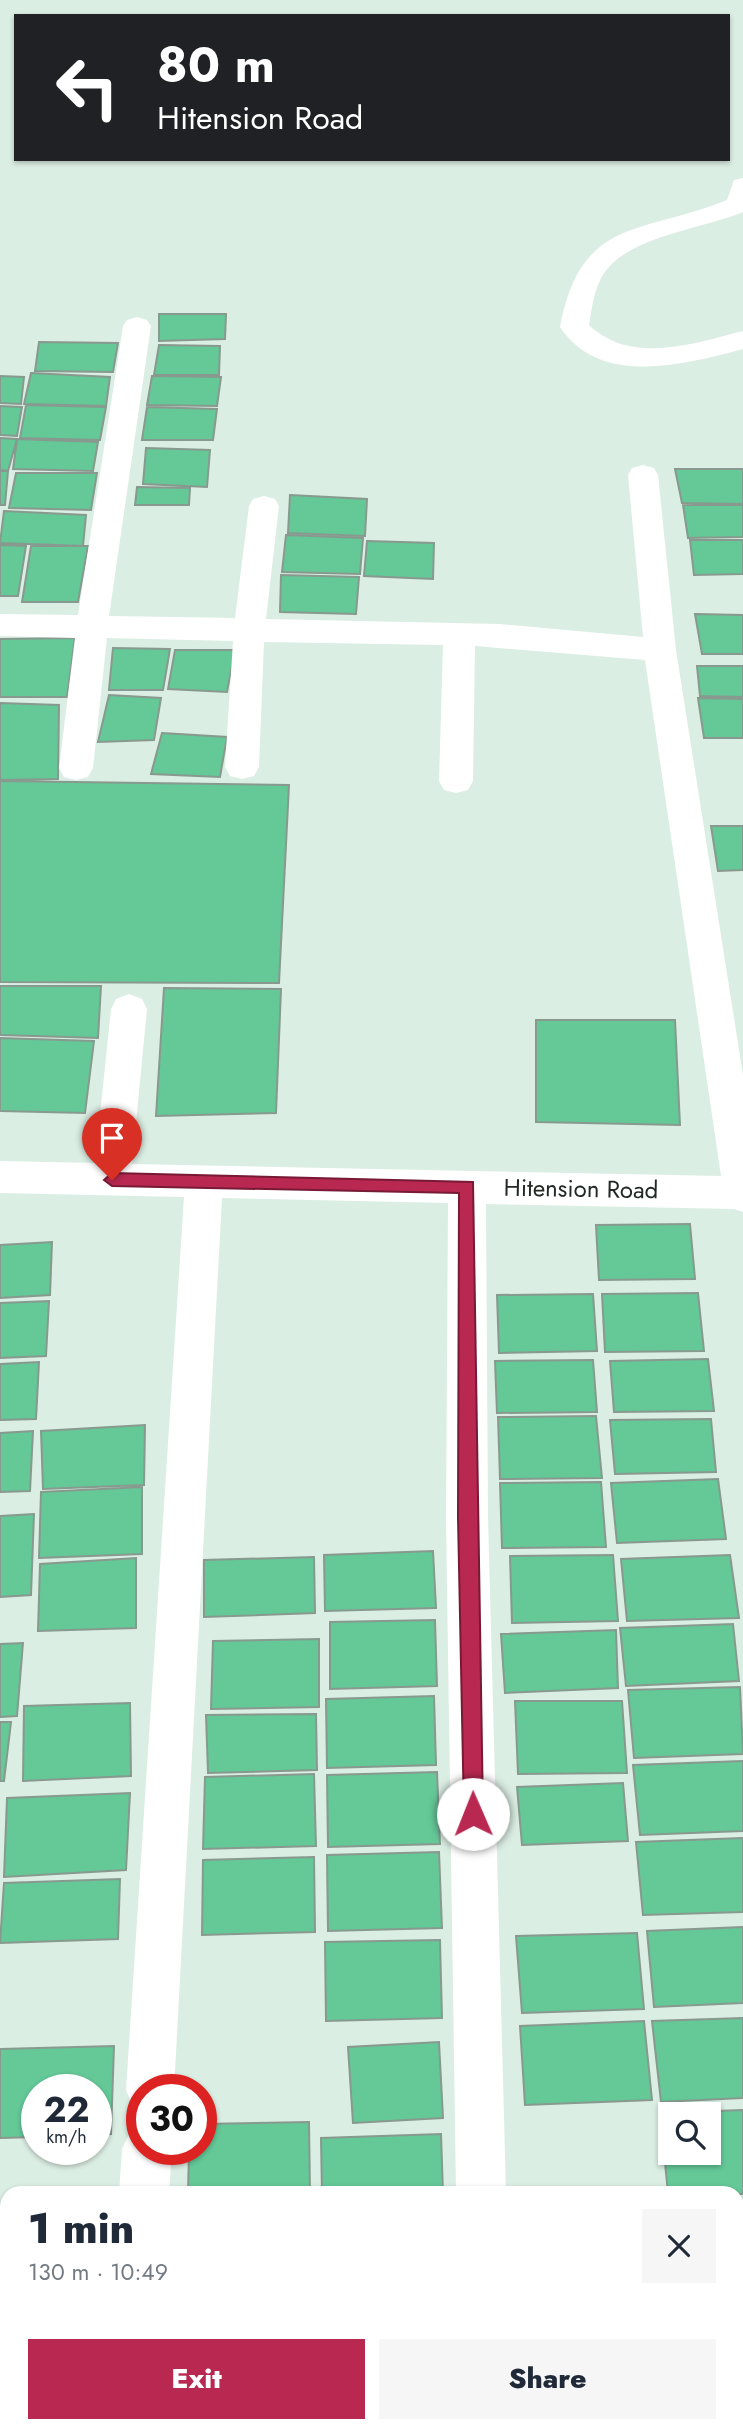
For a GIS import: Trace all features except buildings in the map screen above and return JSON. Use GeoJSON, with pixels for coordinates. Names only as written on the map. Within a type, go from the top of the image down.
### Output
{"type":"FeatureCollection","features":[{"type":"Feature","properties":{"kind":"street"},"geometry":{"type":"LineString","coordinates":[[743,186],[740,204],[641,233],[595,262],[584,279],[575,305],[574,327],[586,343],[638,358],[666,358],[743,340]]}},
{"type":"Feature","properties":{"kind":"street"},"geometry":{"type":"LineString","coordinates":[[76,768],[92,627],[137,326]]}},
{"type":"Feature","properties":{"kind":"street"},"geometry":{"type":"LineString","coordinates":[[643,475],[660,650],[743,1194]]}},
{"type":"Feature","properties":{"kind":"street"},"geometry":{"type":"LineString","coordinates":[[242,766],[249,630],[264,506]]}},
{"type":"Feature","properties":{"kind":"street"},"geometry":{"type":"LineString","coordinates":[[0,625],[459,635],[660,650]]}},
{"type":"Feature","properties":{"kind":"street"},"geometry":{"type":"LineString","coordinates":[[456,781],[459,635]]}},
{"type":"Feature","properties":{"kind":"street"},"geometry":{"type":"LineString","coordinates":[[112,1180],[129,1009]]}},
{"type":"Feature","properties":{"kind":"street","name":"Hitension Road"},"geometry":{"type":"LineString","coordinates":[[0,1177],[743,1194]]}},
{"type":"Feature","properties":{"kind":"street"},"geometry":{"type":"LineString","coordinates":[[151,2074],[204,1181]]}},
{"type":"Feature","properties":{"kind":"street"},"geometry":{"type":"LineString","coordinates":[[467,1187],[467,1517],[481,2186]]}},
{"type":"Feature","properties":{"kind":"street"},"geometry":{"type":"LineString","coordinates":[[144,2186],[146,2165]]}},
{"type":"Feature","properties":{"kind":"route"},"geometry":{"type":"LineString","coordinates":[[112,1180],[467,1187],[467,1517],[473,1814]]}}]}
